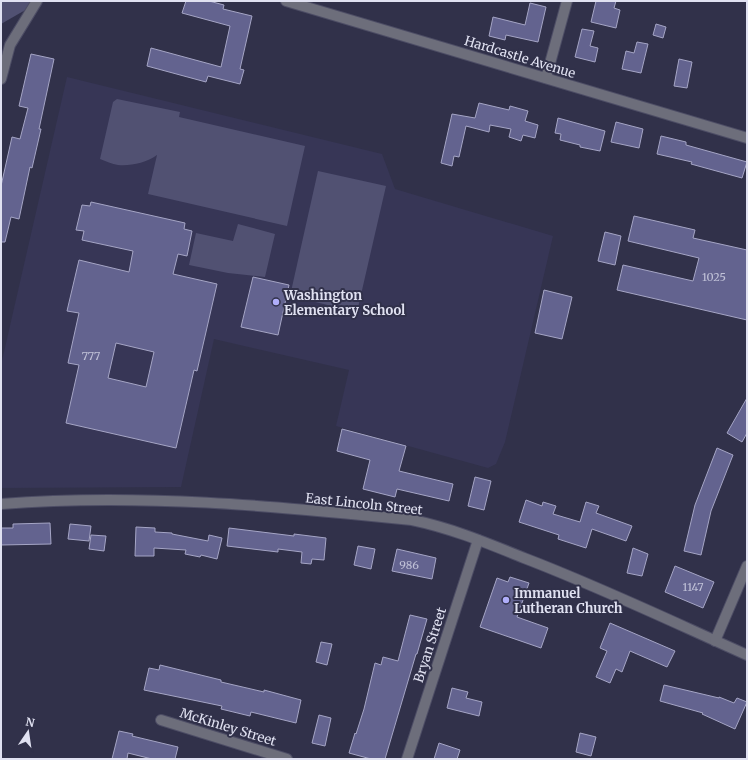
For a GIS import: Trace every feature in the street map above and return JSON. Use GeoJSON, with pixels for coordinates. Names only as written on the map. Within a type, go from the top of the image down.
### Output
{"type":"FeatureCollection","features":[{"type":"Feature","properties":{"kind":"street"},"geometry":{"type":"LineString","coordinates":[[1,79],[10,45],[37,1]]}},
{"type":"Feature","properties":{"kind":"street","name":"Hardcastle Avenue"},"geometry":{"type":"LineString","coordinates":[[286,1],[747,138]]}},
{"type":"Feature","properties":{"kind":"street"},"geometry":{"type":"LineString","coordinates":[[546,78],[567,1]]}},
{"type":"Feature","properties":{"kind":"street","name":"East Lincoln Street"},"geometry":{"type":"LineString","coordinates":[[1,504],[68,500],[146,500],[216,504],[412,520],[437,526],[478,540],[590,584],[747,655]]}},
{"type":"Feature","properties":{"kind":"street","name":"Bryan Street"},"geometry":{"type":"LineString","coordinates":[[407,759],[478,540]]}},
{"type":"Feature","properties":{"kind":"street"},"geometry":{"type":"LineString","coordinates":[[716,641],[747,566]]}},
{"type":"Feature","properties":{"kind":"street","name":"McKinley Street"},"geometry":{"type":"LineString","coordinates":[[161,720],[287,759]]}},
{"type":"Feature","properties":{"kind":"shaded area"},"geometry":{"type":"Polygon","coordinates":[[[1,1],[41,1],[1,24],[1,1]]]}},
{"type":"Feature","properties":{"kind":"shaded area","name":"Washington Elementary School"},"geometry":{"type":"Polygon","coordinates":[[[67,77],[382,154],[395,189],[553,236],[505,442],[496,464],[488,468],[336,426],[349,370],[214,339],[181,487],[1,488],[1,365],[67,77]]]}},
{"type":"Feature","properties":{"kind":"shaded area"},"geometry":{"type":"Polygon","coordinates":[[[117,99],[180,112],[179,117],[305,146],[287,226],[148,194],[157,155],[143,162],[128,165],[116,165],[100,159],[113,102],[117,99]]]}},
{"type":"Feature","properties":{"kind":"shaded area"},"geometry":{"type":"Polygon","coordinates":[[[318,171],[386,186],[357,312],[290,296],[318,171]]]}},
{"type":"Feature","properties":{"kind":"shaded area"},"geometry":{"type":"Polygon","coordinates":[[[238,224],[275,234],[265,277],[228,273],[189,265],[196,233],[233,241],[238,224]]]}},
{"type":"Feature","properties":{"kind":"building"},"geometry":{"type":"Polygon","coordinates":[[[186,1],[209,1],[224,5],[223,9],[252,16],[240,69],[244,70],[240,84],[208,76],[206,82],[147,66],[151,48],[221,67],[230,26],[182,13],[186,1]]]}},
{"type":"Feature","properties":{"kind":"building"},"geometry":{"type":"Polygon","coordinates":[[[596,1],[616,1],[614,8],[620,10],[616,28],[591,22],[596,1]]]}},
{"type":"Feature","properties":{"kind":"building"},"geometry":{"type":"Polygon","coordinates":[[[530,3],[546,7],[538,42],[506,35],[505,40],[489,36],[493,17],[525,25],[530,3]]]}},
{"type":"Feature","properties":{"kind":"building"},"geometry":{"type":"Polygon","coordinates":[[[656,24],[666,27],[663,38],[653,35],[656,24]]]}},
{"type":"Feature","properties":{"kind":"building"},"geometry":{"type":"Polygon","coordinates":[[[582,29],[594,31],[590,46],[598,48],[595,62],[575,57],[582,29]]]}},
{"type":"Feature","properties":{"kind":"building"},"geometry":{"type":"Polygon","coordinates":[[[637,42],[648,44],[641,73],[622,69],[626,51],[634,53],[637,42]]]}},
{"type":"Feature","properties":{"kind":"building"},"geometry":{"type":"Polygon","coordinates":[[[31,54],[54,59],[39,129],[41,129],[32,168],[30,167],[19,219],[11,217],[5,242],[1,242],[1,186],[12,137],[20,139],[28,108],[19,106],[31,54]]]}},
{"type":"Feature","properties":{"kind":"building"},"geometry":{"type":"Polygon","coordinates":[[[679,59],[692,62],[687,88],[674,86],[679,59]]]}},
{"type":"Feature","properties":{"kind":"building"},"geometry":{"type":"Polygon","coordinates":[[[479,103],[509,110],[510,106],[528,111],[525,121],[538,125],[535,138],[523,135],[521,141],[509,137],[511,129],[490,125],[489,132],[466,126],[459,157],[454,156],[452,166],[441,163],[452,114],[475,118],[479,103]]]}},
{"type":"Feature","properties":{"kind":"building"},"geometry":{"type":"Polygon","coordinates":[[[558,118],[605,131],[600,151],[580,147],[580,145],[560,140],[561,134],[555,133],[558,118]]]}},
{"type":"Feature","properties":{"kind":"building"},"geometry":{"type":"Polygon","coordinates":[[[616,122],[643,129],[639,148],[611,142],[616,122]]]}},
{"type":"Feature","properties":{"kind":"building"},"geometry":{"type":"Polygon","coordinates":[[[661,136],[686,142],[686,145],[747,162],[742,178],[691,164],[692,162],[657,154],[661,136]]]}},
{"type":"Feature","properties":{"kind":"building"},"geometry":{"type":"Polygon","coordinates":[[[91,202],[185,223],[184,229],[192,231],[187,256],[178,254],[173,274],[217,284],[197,371],[194,370],[176,448],[66,423],[79,365],[68,363],[79,313],[67,311],[79,260],[129,272],[133,251],[82,240],[84,231],[76,230],[82,205],[90,206],[91,202]],[[116,343],[108,378],[146,387],[154,352],[116,343]]]}},
{"type":"Feature","properties":{"kind":"building"},"geometry":{"type":"Polygon","coordinates":[[[634,216],[695,230],[693,238],[747,250],[747,320],[617,290],[623,265],[693,281],[699,258],[628,241],[634,216]]]}},
{"type":"Feature","properties":{"kind":"building"},"geometry":{"type":"Polygon","coordinates":[[[605,232],[621,236],[615,265],[598,261],[605,232]]]}},
{"type":"Feature","properties":{"kind":"building"},"geometry":{"type":"Polygon","coordinates":[[[253,277],[289,285],[278,335],[241,327],[253,277]]]}},
{"type":"Feature","properties":{"kind":"building"},"geometry":{"type":"Polygon","coordinates":[[[544,290],[572,297],[562,339],[535,333],[544,290]]]}},
{"type":"Feature","properties":{"kind":"building"},"geometry":{"type":"Polygon","coordinates":[[[747,398],[747,433],[742,442],[727,433],[747,398]]]}},
{"type":"Feature","properties":{"kind":"building"},"geometry":{"type":"Polygon","coordinates":[[[342,429],[406,446],[399,471],[453,484],[449,501],[397,489],[395,497],[363,489],[370,460],[337,451],[342,429]]]}},
{"type":"Feature","properties":{"kind":"building"},"geometry":{"type":"Polygon","coordinates":[[[717,448],[733,455],[711,511],[701,555],[684,551],[695,505],[717,448]]]}},
{"type":"Feature","properties":{"kind":"building"},"geometry":{"type":"Polygon","coordinates":[[[475,477],[491,481],[484,510],[468,506],[475,477]]]}},
{"type":"Feature","properties":{"kind":"building"},"geometry":{"type":"Polygon","coordinates":[[[526,500],[542,506],[543,502],[556,506],[553,514],[580,522],[586,502],[599,506],[596,513],[632,526],[626,541],[592,529],[586,548],[558,539],[559,535],[519,522],[526,500]]]}},
{"type":"Feature","properties":{"kind":"building"},"geometry":{"type":"Polygon","coordinates":[[[50,523],[51,544],[1,545],[1,528],[13,528],[13,524],[50,523]]]}},
{"type":"Feature","properties":{"kind":"building"},"geometry":{"type":"Polygon","coordinates":[[[70,524],[91,526],[89,541],[68,539],[70,524]]]}},
{"type":"Feature","properties":{"kind":"building"},"geometry":{"type":"Polygon","coordinates":[[[136,527],[155,528],[155,532],[172,533],[208,541],[209,535],[222,538],[217,559],[201,555],[200,557],[185,554],[186,550],[154,548],[154,556],[135,556],[136,527]]]}},
{"type":"Feature","properties":{"kind":"building"},"geometry":{"type":"Polygon","coordinates":[[[229,528],[294,536],[294,534],[326,538],[324,560],[312,559],[311,564],[301,563],[302,552],[278,549],[278,552],[227,546],[229,528]]]}},
{"type":"Feature","properties":{"kind":"building"},"geometry":{"type":"Polygon","coordinates":[[[91,535],[106,536],[104,551],[89,549],[91,535]]]}},
{"type":"Feature","properties":{"kind":"building"},"geometry":{"type":"Polygon","coordinates":[[[358,546],[375,549],[371,569],[354,565],[358,546]]]}},
{"type":"Feature","properties":{"kind":"building"},"geometry":{"type":"Polygon","coordinates":[[[633,548],[648,554],[642,576],[627,573],[633,548]]]}},
{"type":"Feature","properties":{"kind":"building"},"geometry":{"type":"Polygon","coordinates":[[[397,549],[436,558],[432,579],[392,571],[397,549]]]}},
{"type":"Feature","properties":{"kind":"building"},"geometry":{"type":"Polygon","coordinates":[[[675,566],[714,582],[703,608],[665,592],[675,566]]]}},
{"type":"Feature","properties":{"kind":"building","name":"Immanuel Lutheran Church"},"geometry":{"type":"Polygon","coordinates":[[[510,577],[529,583],[517,617],[548,628],[541,648],[480,627],[497,578],[508,582],[510,577]]]}},
{"type":"Feature","properties":{"kind":"building"},"geometry":{"type":"Polygon","coordinates":[[[410,615],[427,619],[385,759],[371,759],[349,753],[364,709],[375,663],[381,665],[383,657],[398,661],[410,615]]]}},
{"type":"Feature","properties":{"kind":"building"},"geometry":{"type":"Polygon","coordinates":[[[610,623],[675,651],[667,667],[630,651],[622,672],[616,669],[610,683],[596,677],[607,651],[600,648],[610,623]]]}},
{"type":"Feature","properties":{"kind":"building"},"geometry":{"type":"Polygon","coordinates":[[[321,642],[332,644],[327,665],[316,662],[321,642]]]}},
{"type":"Feature","properties":{"kind":"building"},"geometry":{"type":"Polygon","coordinates":[[[160,665],[221,680],[221,682],[264,692],[264,690],[301,700],[296,723],[251,712],[250,716],[221,709],[222,706],[144,690],[149,668],[159,670],[160,665]]]}},
{"type":"Feature","properties":{"kind":"building"},"geometry":{"type":"Polygon","coordinates":[[[664,685],[719,697],[734,703],[737,698],[747,702],[735,729],[702,714],[703,713],[660,701],[664,685]]]}},
{"type":"Feature","properties":{"kind":"building"},"geometry":{"type":"Polygon","coordinates":[[[452,688],[468,692],[466,698],[482,702],[479,716],[447,708],[452,688]]]}},
{"type":"Feature","properties":{"kind":"building"},"geometry":{"type":"Polygon","coordinates":[[[319,715],[331,718],[325,746],[312,743],[319,715]]]}},
{"type":"Feature","properties":{"kind":"building"},"geometry":{"type":"Polygon","coordinates":[[[119,731],[133,734],[132,736],[178,747],[175,759],[152,759],[128,753],[127,759],[112,759],[119,731]]]}},
{"type":"Feature","properties":{"kind":"building"},"geometry":{"type":"Polygon","coordinates":[[[580,733],[596,737],[591,756],[576,752],[580,733]]]}},
{"type":"Feature","properties":{"kind":"building"},"geometry":{"type":"Polygon","coordinates":[[[439,743],[460,750],[457,759],[434,759],[439,743]]]}},
{"type":"Feature","properties":{"kind":"place","name":"Washington Elementary School"},"geometry":{"type":"Point","coordinates":[276,302]}},
{"type":"Feature","properties":{"kind":"place","name":"Immanuel Lutheran Church"},"geometry":{"type":"Point","coordinates":[506,600]}}]}
